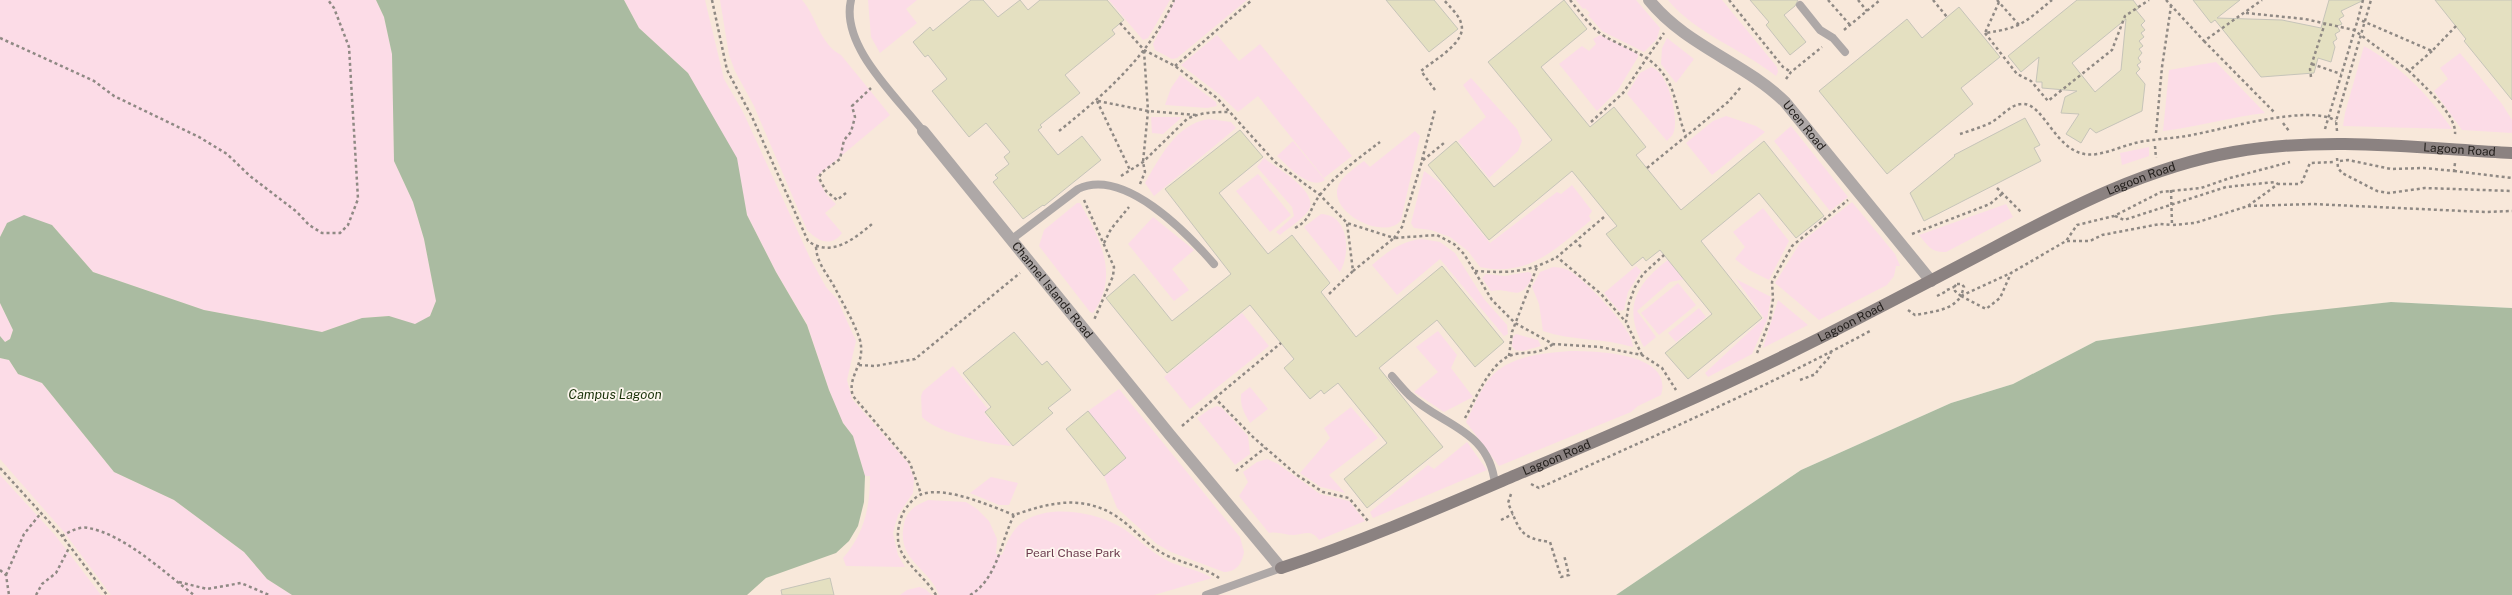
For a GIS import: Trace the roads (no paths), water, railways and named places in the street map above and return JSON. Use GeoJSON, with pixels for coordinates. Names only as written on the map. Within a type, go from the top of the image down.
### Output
{"type":"FeatureCollection","features":[{"type":"Feature","properties":{"kind":"street","name":"Ucen Road"},"geometry":{"type":"LineString","coordinates":[[1649,0],[1671,24],[1751,76],[1786,102],[1931,281]]}},
{"type":"Feature","properties":{"kind":"street","name":"Channel Islands Road"},"geometry":{"type":"LineString","coordinates":[[923,131],[1085,329],[1170,436],[1281,568]]}},
{"type":"Feature","properties":{"kind":"street","name":"Lagoon Road"},"geometry":{"type":"LineString","coordinates":[[1281,568],[1374,534],[1682,405],[2110,190],[2157,172],[2206,158],[2236,152],[2298,144],[2337,143],[2512,153]]}},
{"type":"Feature","properties":{"kind":"lane","name":"Channel Islands Road"},"geometry":{"type":"LineString","coordinates":[[851,0],[851,28],[857,46],[923,131]]}},
{"type":"Feature","properties":{"kind":"lane"},"geometry":{"type":"LineString","coordinates":[[1800,5],[1820,30],[1833,38],[1845,52]]}},
{"type":"Feature","properties":{"kind":"lane"},"geometry":{"type":"LineString","coordinates":[[1012,239],[1078,189],[1088,185],[1100,183],[1110,186],[1159,211],[1187,233],[1214,264]]}},
{"type":"Feature","properties":{"kind":"lane"},"geometry":{"type":"LineString","coordinates":[[1392,376],[1409,396],[1460,427],[1476,441],[1486,455],[1494,471],[1495,484]]}},
{"type":"Feature","properties":{"kind":"lane","name":"Lagoon Road"},"geometry":{"type":"LineString","coordinates":[[1206,595],[1281,568]]}},
{"type":"Feature","properties":{"kind":"water","name":"Campus Lagoon"},"geometry":{"type":"Polygon","coordinates":[[[376,0],[624,0],[639,28],[688,73],[737,158],[747,215],[776,272],[807,325],[829,390],[843,423],[853,436],[865,476],[864,502],[858,526],[849,541],[836,553],[766,578],[747,595],[292,595],[267,579],[244,552],[174,500],[114,472],[42,383],[18,374],[9,360],[0,358],[0,336],[5,342],[10,339],[13,330],[0,303],[0,237],[7,223],[24,215],[52,225],[93,272],[204,310],[322,332],[362,318],[389,316],[415,324],[430,316],[436,301],[424,239],[413,202],[394,161],[392,54],[384,17],[376,0]]]}},
{"type":"Feature","properties":{"kind":"water"},"geometry":{"type":"Polygon","coordinates":[[[2391,302],[2512,308],[2512,595],[1616,595],[1801,470],[1951,403],[2013,384],[2096,341],[2273,315],[2391,302]]]}},
{"type":"Feature","properties":{"kind":"park label","name":"Pearl Chase Park"},"geometry":{"type":"Point","coordinates":[1073,553]}}]}
